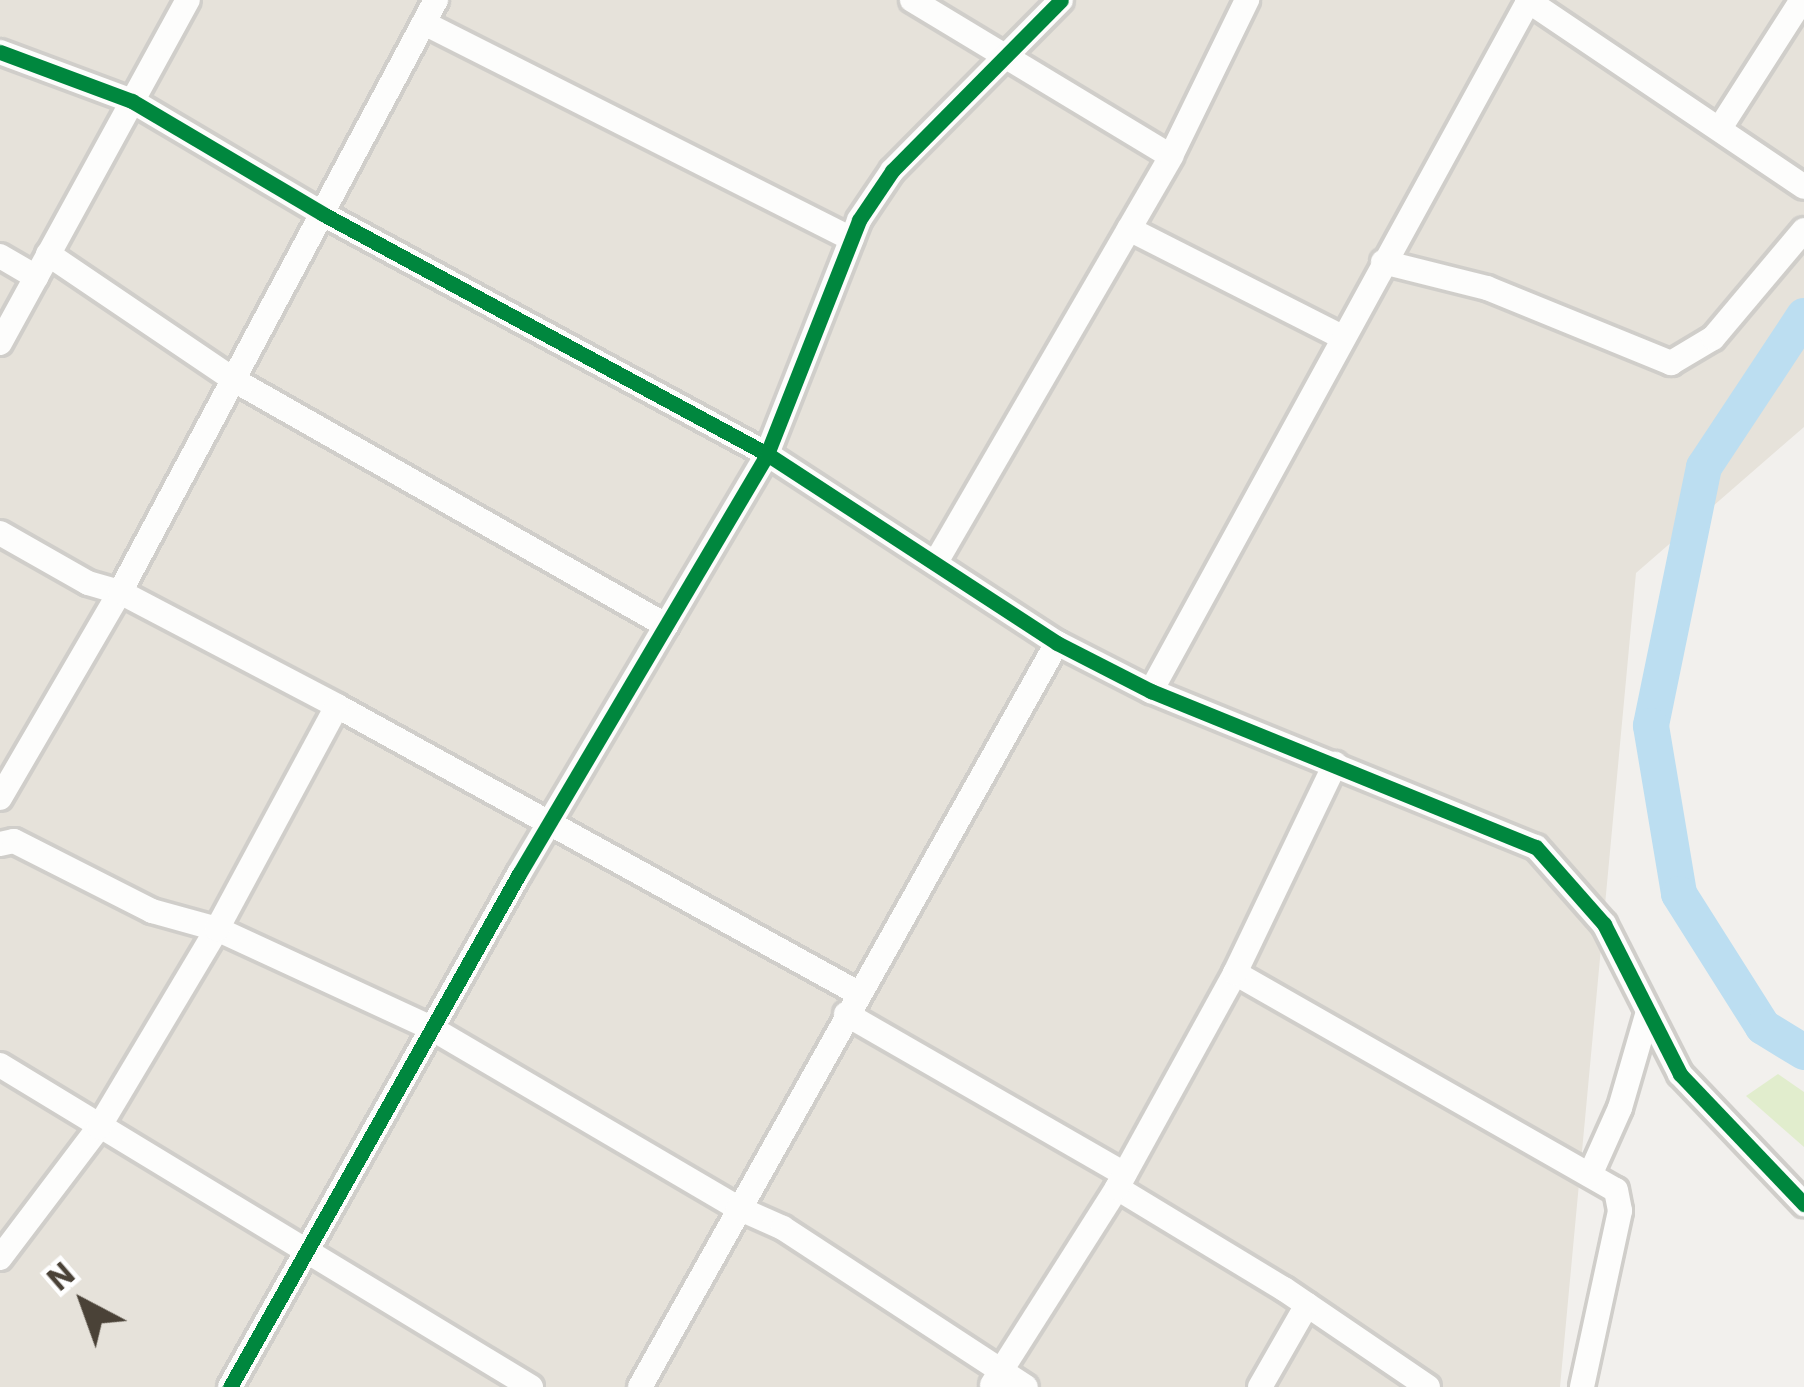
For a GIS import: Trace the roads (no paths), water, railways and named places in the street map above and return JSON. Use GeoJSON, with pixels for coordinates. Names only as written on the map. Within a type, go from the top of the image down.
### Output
{"type":"FeatureCollection","features":[{"type":"Feature","properties":{"kind":"street"},"geometry":{"type":"LineString","coordinates":[[0,343],[188,0]]}},
{"type":"Feature","properties":{"kind":"street"},"geometry":{"type":"LineString","coordinates":[[912,0],[1172,156]]}},
{"type":"Feature","properties":{"kind":"street"},"geometry":{"type":"LineString","coordinates":[[230,1387],[431,1028],[767,454],[852,239],[892,171],[1061,0]]}},
{"type":"Feature","properties":{"kind":"street"},"geometry":{"type":"LineString","coordinates":[[936,562],[1172,156],[1247,0]]}},
{"type":"Feature","properties":{"kind":"street"},"geometry":{"type":"LineString","coordinates":[[1150,692],[1528,0],[1804,187]]}},
{"type":"Feature","properties":{"kind":"street"},"geometry":{"type":"LineString","coordinates":[[1720,128],[1802,0]]}},
{"type":"Feature","properties":{"kind":"street"},"geometry":{"type":"LineString","coordinates":[[0,798],[120,592],[430,11],[852,239]]}},
{"type":"Feature","properties":{"kind":"street"},"geometry":{"type":"LineString","coordinates":[[0,52],[132,101],[322,214],[767,454],[1058,643],[1150,692],[1536,847],[1604,924],[1680,1074],[1804,1204]]}},
{"type":"Feature","properties":{"kind":"street"},"geometry":{"type":"LineString","coordinates":[[1129,229],[1342,337]]}},
{"type":"Feature","properties":{"kind":"street"},"geometry":{"type":"LineString","coordinates":[[1383,262],[1487,288],[1671,363],[1713,338],[1804,230]]}},
{"type":"Feature","properties":{"kind":"street"},"geometry":{"type":"LineString","coordinates":[[48,254],[234,380],[666,626]]}},
{"type":"Feature","properties":{"kind":"street"},"geometry":{"type":"LineString","coordinates":[[0,256],[36,278]]}},
{"type":"Feature","properties":{"kind":"street"},"geometry":{"type":"LineString","coordinates":[[0,533],[88,583],[120,592],[337,706],[550,822],[852,1004],[1428,1387]]}},
{"type":"Feature","properties":{"kind":"street"},"geometry":{"type":"LineString","coordinates":[[640,1387],[1058,643]]}},
{"type":"Feature","properties":{"kind":"street"},"geometry":{"type":"LineString","coordinates":[[0,1258],[99,1127],[217,929],[337,706]]}},
{"type":"Feature","properties":{"kind":"street"},"geometry":{"type":"LineString","coordinates":[[996,1381],[1121,1181],[1235,973],[1335,764]]}},
{"type":"Feature","properties":{"kind":"street"},"geometry":{"type":"LineString","coordinates":[[0,844],[14,841],[152,910],[217,929],[431,1028],[738,1208],[783,1228],[996,1381],[1026,1387]]}},
{"type":"Feature","properties":{"kind":"street"},"geometry":{"type":"LineString","coordinates":[[1235,973],[1616,1190],[1620,1211],[1582,1387]]}},
{"type":"Feature","properties":{"kind":"street"},"geometry":{"type":"LineString","coordinates":[[1590,1175],[1620,1108],[1647,1015]]}},
{"type":"Feature","properties":{"kind":"street"},"geometry":{"type":"LineString","coordinates":[[0,1065],[303,1253],[415,1313],[531,1387]]}},
{"type":"Feature","properties":{"kind":"street"},"geometry":{"type":"LineString","coordinates":[[1260,1387],[1307,1305]]}},
{"type":"Feature","properties":{"kind":"waterway"},"geometry":{"type":"LineString","coordinates":[[1804,316],[1704,467],[1651,726],[1679,894],[1763,1027],[1804,1052]]}}]}
